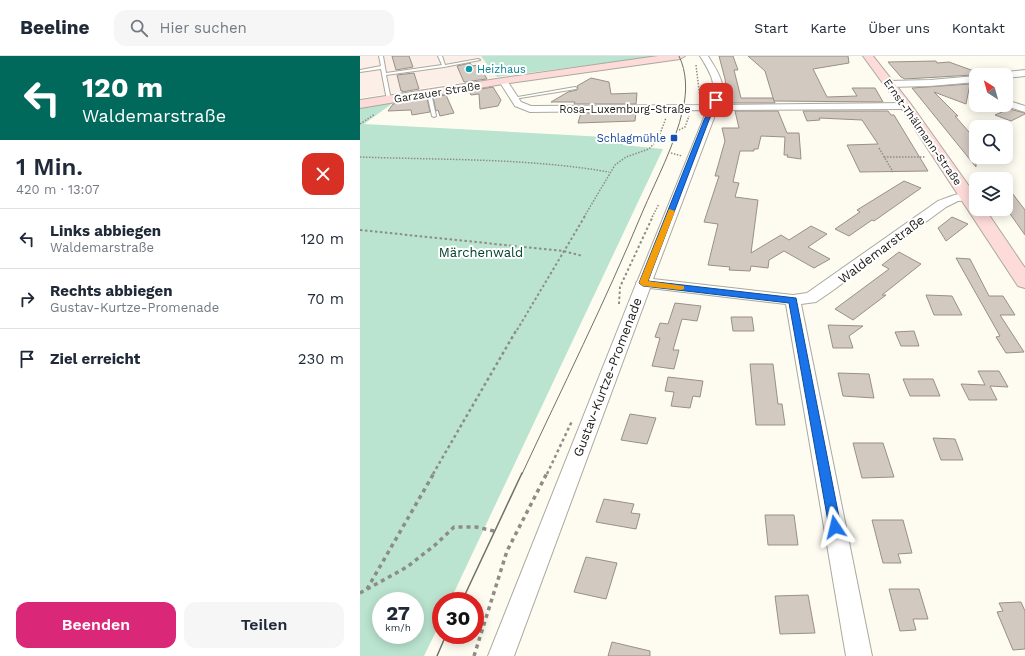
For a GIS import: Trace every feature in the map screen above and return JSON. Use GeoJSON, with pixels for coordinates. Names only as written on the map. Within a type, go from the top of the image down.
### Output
{"type":"FeatureCollection","features":[{"type":"Feature","properties":{"kind":"main road","name":"Garzauer Straße"},"geometry":{"type":"LineString","coordinates":[[360,104],[503,81],[680,56]]}},
{"type":"Feature","properties":{"kind":"main road","name":"Ernst-Thälmann-Straße"},"geometry":{"type":"LineString","coordinates":[[868,56],[906,106],[969,198]]}},
{"type":"Feature","properties":{"kind":"main road","name":"Ernst-Thälmann-Straße"},"geometry":{"type":"LineString","coordinates":[[981,216],[1025,282]]}},
{"type":"Feature","properties":{"kind":"street","name":"Gustav-Kurtze-Promenade"},"geometry":{"type":"LineString","coordinates":[[500,656],[643,283],[702,108],[719,91],[714,71],[704,56]]}},
{"type":"Feature","properties":{"kind":"street"},"geometry":{"type":"LineString","coordinates":[[1013,74],[1025,73]]}},
{"type":"Feature","properties":{"kind":"street"},"geometry":{"type":"LineString","coordinates":[[889,84],[969,80]]}},
{"type":"Feature","properties":{"kind":"street","name":"Rosa-Luxemburg-Straße"},"geometry":{"type":"LineString","coordinates":[[503,81],[522,107],[530,109],[906,106]]}},
{"type":"Feature","properties":{"kind":"street"},"geometry":{"type":"LineString","coordinates":[[953,81],[969,89]]}},
{"type":"Feature","properties":{"kind":"street"},"geometry":{"type":"LineString","coordinates":[[1013,105],[1025,109]]}},
{"type":"Feature","properties":{"kind":"street","name":"Waldemarstraße"},"geometry":{"type":"LineString","coordinates":[[643,283],[793,300],[805,300],[818,295],[942,204],[956,198],[969,203]]}},
{"type":"Feature","properties":{"kind":"street"},"geometry":{"type":"LineString","coordinates":[[793,300],[859,656]]}},
{"type":"Feature","properties":{"kind":"lane"},"geometry":{"type":"LineString","coordinates":[[381,56],[384,67],[388,100]]}},
{"type":"Feature","properties":{"kind":"lane"},"geometry":{"type":"LineString","coordinates":[[440,56],[444,66]]}},
{"type":"Feature","properties":{"kind":"lane"},"geometry":{"type":"LineString","coordinates":[[385,74],[478,60]]}},
{"type":"Feature","properties":{"kind":"lane"},"geometry":{"type":"LineString","coordinates":[[360,71],[384,67]]}},
{"type":"Feature","properties":{"kind":"lane"},"geometry":{"type":"LineString","coordinates":[[514,98],[575,88]]}},
{"type":"Feature","properties":{"kind":"lane"},"geometry":{"type":"LineString","coordinates":[[429,93],[434,116]]}},
{"type":"Feature","properties":{"kind":"path"},"geometry":{"type":"LineString","coordinates":[[680,130],[685,127],[702,108],[696,63]]}},
{"type":"Feature","properties":{"kind":"path"},"geometry":{"type":"LineString","coordinates":[[367,590],[563,251],[597,197],[609,172],[619,159],[646,151],[654,145],[669,112],[666,109]]}},
{"type":"Feature","properties":{"kind":"path"},"geometry":{"type":"LineString","coordinates":[[879,148],[893,172]]}},
{"type":"Feature","properties":{"kind":"path"},"geometry":{"type":"LineString","coordinates":[[682,161],[686,150]]}},
{"type":"Feature","properties":{"kind":"path"},"geometry":{"type":"LineString","coordinates":[[360,157],[524,163],[580,167],[609,172]]}},
{"type":"Feature","properties":{"kind":"path"},"geometry":{"type":"LineString","coordinates":[[884,157],[928,157]]}},
{"type":"Feature","properties":{"kind":"path"},"geometry":{"type":"LineString","coordinates":[[619,307],[620,287],[650,220],[662,200]]}},
{"type":"Feature","properties":{"kind":"path"},"geometry":{"type":"LineString","coordinates":[[360,230],[563,251],[584,256]]}},
{"type":"Feature","properties":{"kind":"path"},"geometry":{"type":"LineString","coordinates":[[474,656],[507,551],[552,464],[574,416]]}},
{"type":"Feature","properties":{"kind":"path"},"geometry":{"type":"LineString","coordinates":[[360,593],[407,567],[435,545],[454,527],[476,527],[494,531]]}},
{"type":"Feature","properties":{"kind":"shaded area"},"geometry":{"type":"Polygon","coordinates":[[[360,56],[481,56],[497,77],[360,98],[360,56]]]}},
{"type":"Feature","properties":{"kind":"green space"},"geometry":{"type":"Polygon","coordinates":[[[481,56],[661,56],[497,77],[481,56]]]}},
{"type":"Feature","properties":{"kind":"green space","name":"Märchenwald"},"geometry":{"type":"Polygon","coordinates":[[[397,100],[364,124],[624,138],[623,145],[663,149],[454,592],[432,592],[432,640],[424,656],[360,656],[360,107],[397,100]]]}},
{"type":"Feature","properties":{"kind":"building"},"geometry":{"type":"Polygon","coordinates":[[[392,56],[409,56],[413,67],[396,70],[392,56]]]}},
{"type":"Feature","properties":{"kind":"building"},"geometry":{"type":"Polygon","coordinates":[[[719,56],[733,56],[738,70],[734,70],[741,98],[773,98],[775,103],[728,103],[725,79],[719,56]]]}},
{"type":"Feature","properties":{"kind":"building"},"geometry":{"type":"Polygon","coordinates":[[[748,56],[848,56],[849,63],[813,69],[827,97],[857,96],[852,88],[875,88],[883,102],[774,101],[765,71],[748,56]]]}},
{"type":"Feature","properties":{"kind":"building"},"geometry":{"type":"Polygon","coordinates":[[[888,62],[949,62],[969,69],[969,75],[905,79],[901,77],[888,62]]]}},
{"type":"Feature","properties":{"kind":"building"},"geometry":{"type":"Polygon","coordinates":[[[470,63],[472,66],[479,65],[487,79],[464,82],[457,66],[470,63]]]}},
{"type":"Feature","properties":{"kind":"building"},"geometry":{"type":"Polygon","coordinates":[[[414,73],[419,89],[402,92],[403,91],[401,91],[397,75],[414,73]]]}},
{"type":"Feature","properties":{"kind":"building"},"geometry":{"type":"Polygon","coordinates":[[[591,78],[609,82],[611,94],[637,93],[636,104],[574,104],[575,102],[551,102],[568,92],[577,90],[577,86],[591,78]]]}},
{"type":"Feature","properties":{"kind":"building"},"geometry":{"type":"Polygon","coordinates":[[[969,84],[966,104],[934,92],[958,116],[955,116],[969,132],[969,158],[912,88],[969,84]]]}},
{"type":"Feature","properties":{"kind":"building"},"geometry":{"type":"Polygon","coordinates":[[[493,87],[501,100],[498,106],[480,109],[479,94],[471,95],[469,91],[493,87]]]}},
{"type":"Feature","properties":{"kind":"building"},"geometry":{"type":"Polygon","coordinates":[[[446,95],[454,113],[440,116],[438,110],[436,111],[433,97],[446,95]]]}},
{"type":"Feature","properties":{"kind":"building"},"geometry":{"type":"Polygon","coordinates":[[[427,98],[430,112],[412,115],[411,110],[388,111],[393,104],[427,98]]]}},
{"type":"Feature","properties":{"kind":"building"},"geometry":{"type":"Polygon","coordinates":[[[1013,110],[1025,113],[1013,120],[1008,120],[995,115],[1002,112],[1013,112],[1013,110]]]}},
{"type":"Feature","properties":{"kind":"building"},"geometry":{"type":"Polygon","coordinates":[[[735,111],[778,111],[787,133],[799,133],[801,159],[787,157],[788,155],[784,155],[785,137],[761,136],[758,149],[754,149],[754,151],[740,151],[733,182],[739,183],[735,197],[758,200],[751,253],[781,235],[789,240],[811,226],[827,234],[808,247],[830,259],[814,268],[784,251],[769,260],[768,268],[751,266],[750,271],[729,270],[730,267],[708,265],[718,224],[704,222],[719,176],[715,176],[725,141],[722,128],[739,128],[735,111]]]}},
{"type":"Feature","properties":{"kind":"building"},"geometry":{"type":"Polygon","coordinates":[[[803,111],[888,111],[891,115],[894,115],[928,171],[860,172],[847,145],[878,144],[862,120],[819,118],[820,120],[807,121],[803,111]]]}},
{"type":"Feature","properties":{"kind":"building"},"geometry":{"type":"Polygon","coordinates":[[[636,112],[635,121],[578,123],[581,113],[636,112]]]}},
{"type":"Feature","properties":{"kind":"building"},"geometry":{"type":"Polygon","coordinates":[[[904,181],[921,188],[874,221],[872,220],[849,236],[835,229],[860,212],[857,210],[904,181]]]}},
{"type":"Feature","properties":{"kind":"building"},"geometry":{"type":"Polygon","coordinates":[[[1013,194],[1025,210],[1025,235],[1012,216],[1013,216],[1013,194]]]}},
{"type":"Feature","properties":{"kind":"building"},"geometry":{"type":"Polygon","coordinates":[[[952,217],[968,224],[946,241],[938,228],[952,217]]]}},
{"type":"Feature","properties":{"kind":"building"},"geometry":{"type":"Polygon","coordinates":[[[899,252],[921,264],[882,295],[886,295],[853,320],[835,309],[889,269],[882,265],[899,252]]]}},
{"type":"Feature","properties":{"kind":"building"},"geometry":{"type":"Polygon","coordinates":[[[956,258],[970,259],[989,296],[1003,296],[1015,315],[1000,315],[1024,352],[1006,353],[996,337],[1000,336],[956,258]]]}},
{"type":"Feature","properties":{"kind":"building"},"geometry":{"type":"Polygon","coordinates":[[[926,295],[952,296],[962,315],[934,315],[926,295]]]}},
{"type":"Feature","properties":{"kind":"building"},"geometry":{"type":"Polygon","coordinates":[[[675,303],[701,306],[697,321],[682,319],[673,350],[679,350],[674,369],[652,366],[660,338],[655,337],[660,323],[668,324],[675,303]]]}},
{"type":"Feature","properties":{"kind":"building"},"geometry":{"type":"Polygon","coordinates":[[[731,317],[752,317],[754,331],[733,331],[731,317]]]}},
{"type":"Feature","properties":{"kind":"building"},"geometry":{"type":"Polygon","coordinates":[[[828,325],[863,326],[849,336],[853,348],[833,348],[828,325]]]}},
{"type":"Feature","properties":{"kind":"building"},"geometry":{"type":"Polygon","coordinates":[[[914,331],[919,346],[901,346],[895,332],[914,331]]]}},
{"type":"Feature","properties":{"kind":"building"},"geometry":{"type":"Polygon","coordinates":[[[750,364],[773,364],[778,404],[782,404],[785,425],[756,425],[750,364]]]}},
{"type":"Feature","properties":{"kind":"building"},"geometry":{"type":"Polygon","coordinates":[[[978,371],[999,371],[1008,387],[990,386],[997,400],[969,400],[961,384],[985,385],[978,371]]]}},
{"type":"Feature","properties":{"kind":"building"},"geometry":{"type":"Polygon","coordinates":[[[838,373],[869,374],[874,398],[843,396],[838,373]]]}},
{"type":"Feature","properties":{"kind":"building"},"geometry":{"type":"Polygon","coordinates":[[[668,377],[703,381],[700,397],[693,396],[690,408],[671,406],[674,392],[665,391],[668,377]]]}},
{"type":"Feature","properties":{"kind":"building"},"geometry":{"type":"Polygon","coordinates":[[[903,379],[933,379],[940,396],[910,396],[903,379]]]}},
{"type":"Feature","properties":{"kind":"building"},"geometry":{"type":"Polygon","coordinates":[[[630,414],[656,418],[647,444],[621,440],[630,414]]]}},
{"type":"Feature","properties":{"kind":"building"},"geometry":{"type":"Polygon","coordinates":[[[933,438],[955,439],[963,460],[941,460],[933,438]]]}},
{"type":"Feature","properties":{"kind":"building"},"geometry":{"type":"Polygon","coordinates":[[[853,443],[883,443],[894,477],[862,478],[853,443]]]}},
{"type":"Feature","properties":{"kind":"building"},"geometry":{"type":"Polygon","coordinates":[[[604,499],[634,504],[631,513],[640,514],[636,529],[596,522],[604,499]]]}},
{"type":"Feature","properties":{"kind":"building"},"geometry":{"type":"Polygon","coordinates":[[[765,515],[794,515],[798,545],[768,545],[765,515]]]}},
{"type":"Feature","properties":{"kind":"building"},"geometry":{"type":"Polygon","coordinates":[[[872,520],[903,520],[912,553],[898,554],[901,563],[883,563],[872,520]]]}},
{"type":"Feature","properties":{"kind":"building"},"geometry":{"type":"Polygon","coordinates":[[[586,557],[617,563],[606,599],[574,592],[586,557]]]}},
{"type":"Feature","properties":{"kind":"building"},"geometry":{"type":"Polygon","coordinates":[[[889,589],[919,589],[928,619],[913,619],[916,630],[900,631],[889,589]]]}},
{"type":"Feature","properties":{"kind":"building"},"geometry":{"type":"Polygon","coordinates":[[[808,595],[815,633],[780,634],[775,596],[808,595]]]}},
{"type":"Feature","properties":{"kind":"building"},"geometry":{"type":"Polygon","coordinates":[[[1021,602],[1025,611],[1025,649],[1013,650],[997,612],[1003,611],[999,603],[1021,602]]]}},
{"type":"Feature","properties":{"kind":"building"},"geometry":{"type":"Polygon","coordinates":[[[612,642],[650,651],[650,656],[608,656],[612,642]]]}},
{"type":"Feature","properties":{"kind":"tram line"},"geometry":{"type":"LineString","coordinates":[[522,474],[613,279],[675,136],[680,122],[686,89],[684,69],[679,56]]}},
{"type":"Feature","properties":{"kind":"tram line"},"geometry":{"type":"LineString","coordinates":[[466,592],[522,473]]}},
{"type":"Feature","properties":{"kind":"tram line"},"geometry":{"type":"LineString","coordinates":[[437,656],[442,644]]}},
{"type":"Feature","properties":{"kind":"slow traffic"},"geometry":{"type":"LineString","coordinates":[[672,211],[643,283],[681,287]]}},
{"type":"Feature","properties":{"kind":"place","name":"Heizhaus"},"geometry":{"type":"Point","coordinates":[469,69]}},
{"type":"Feature","properties":{"kind":"place","name":"Schlagmühle"},"geometry":{"type":"Point","coordinates":[674,138]}},
{"type":"Feature","properties":{"kind":"route"},"geometry":{"type":"LineString","coordinates":[[716,100],[706,120],[643,283],[793,300],[835,527]]}}]}
